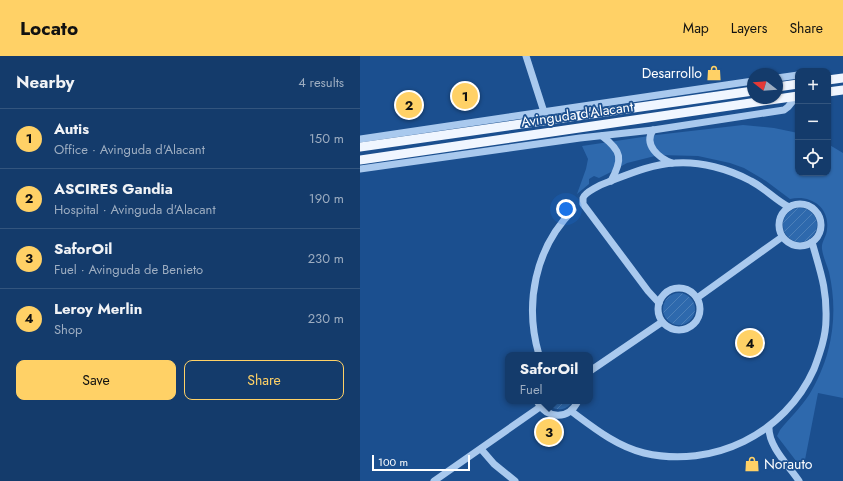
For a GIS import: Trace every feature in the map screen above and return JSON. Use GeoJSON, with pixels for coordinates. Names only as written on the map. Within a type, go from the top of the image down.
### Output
{"type":"FeatureCollection","features":[{"type":"Feature","properties":{"kind":"main road"},"geometry":{"type":"LineString","coordinates":[[831,80],[843,78]]}},
{"type":"Feature","properties":{"kind":"main road"},"geometry":{"type":"LineString","coordinates":[[783,86],[795,84]]}},
{"type":"Feature","properties":{"kind":"main road"},"geometry":{"type":"LineString","coordinates":[[831,92],[843,90]]}},
{"type":"Feature","properties":{"kind":"main road","name":"Avinguda d'Alacant"},"geometry":{"type":"LineString","coordinates":[[360,147],[747,92]]}},
{"type":"Feature","properties":{"kind":"main road","name":"Avinguda d'Alacant"},"geometry":{"type":"LineString","coordinates":[[360,160],[795,96]]}},
{"type":"Feature","properties":{"kind":"street"},"geometry":{"type":"LineString","coordinates":[[526,56],[544,112]]}},
{"type":"Feature","properties":{"kind":"street"},"geometry":{"type":"LineString","coordinates":[[783,77],[795,75]]}},
{"type":"Feature","properties":{"kind":"street","name":"Avinguda d'Alacant"},"geometry":{"type":"LineString","coordinates":[[360,138],[747,82]]}},
{"type":"Feature","properties":{"kind":"street","name":"Avinguda d'Alacant"},"geometry":{"type":"LineString","coordinates":[[360,169],[653,130],[784,110],[795,99]]}},
{"type":"Feature","properties":{"kind":"street"},"geometry":{"type":"LineString","coordinates":[[653,130],[650,137],[652,147],[665,160],[672,163]]}},
{"type":"Feature","properties":{"kind":"street","name":"Avinguda d'Alacant"},"geometry":{"type":"LineString","coordinates":[[602,136],[617,148],[619,154],[617,169],[611,181]]}},
{"type":"Feature","properties":{"kind":"street"},"geometry":{"type":"LineString","coordinates":[[659,304],[583,204],[585,195],[600,185],[650,167],[672,163],[700,165],[728,171],[750,180],[789,207]]}},
{"type":"Feature","properties":{"kind":"street"},"geometry":{"type":"LineString","coordinates":[[804,204],[810,206],[818,215],[821,221],[821,228],[816,238],[812,242],[800,246],[793,245],[782,237],[778,225],[779,219],[782,213],[789,207],[804,204]]}},
{"type":"Feature","properties":{"kind":"street"},"geometry":{"type":"LineString","coordinates":[[538,352],[532,318],[533,293],[537,273],[548,242],[560,224],[573,210]]}},
{"type":"Feature","properties":{"kind":"street"},"geometry":{"type":"LineString","coordinates":[[697,298],[782,237]]}},
{"type":"Feature","properties":{"kind":"street"},"geometry":{"type":"LineString","coordinates":[[571,411],[616,442],[643,452],[666,456],[691,456],[712,453],[744,441],[769,427],[804,388],[817,362],[823,342],[826,320],[825,287],[812,242]]}},
{"type":"Feature","properties":{"kind":"street"},"geometry":{"type":"LineString","coordinates":[[673,289],[687,289],[693,292],[697,298],[700,303],[700,316],[693,326],[681,331],[665,326],[658,310],[660,299],[667,292],[673,289]]}},
{"type":"Feature","properties":{"kind":"street"},"geometry":{"type":"LineString","coordinates":[[593,369],[662,322]]}},
{"type":"Feature","properties":{"kind":"street"},"geometry":{"type":"LineString","coordinates":[[434,481],[481,449],[539,404],[544,411],[555,415],[561,415],[571,411],[576,404]]}},
{"type":"Feature","properties":{"kind":"street"},"geometry":{"type":"LineString","coordinates":[[769,427],[771,440],[774,446],[800,481]]}},
{"type":"Feature","properties":{"kind":"street"},"geometry":{"type":"LineString","coordinates":[[481,449],[494,464],[515,481]]}},
{"type":"Feature","properties":{"kind":"shaded area"},"geometry":{"type":"Polygon","coordinates":[[[743,125],[774,128],[795,132],[795,176],[831,176],[831,146],[843,153],[843,398],[818,393],[803,470],[777,436],[780,430],[812,390],[822,368],[830,341],[833,321],[833,302],[829,272],[822,249],[822,244],[827,232],[827,221],[825,214],[817,204],[811,200],[805,198],[790,199],[766,181],[744,168],[730,163],[698,156],[659,155],[627,163],[599,178],[594,176],[589,179],[589,184],[577,194],[588,159],[582,146],[656,135],[743,125]]]}},
{"type":"Feature","properties":{"kind":"shaded area"},"geometry":{"type":"Polygon","coordinates":[[[800,208],[806,209],[812,213],[816,219],[816,231],[812,237],[806,241],[800,242],[794,241],[788,237],[784,231],[783,225],[784,219],[788,213],[794,209],[800,208]]]}},
{"type":"Feature","properties":{"kind":"shaded area"},"geometry":{"type":"Polygon","coordinates":[[[676,293],[682,293],[691,297],[695,309],[691,321],[682,325],[676,325],[667,321],[663,312],[663,306],[667,297],[676,293]]]}},
{"type":"Feature","properties":{"kind":"shaded area"},"geometry":{"type":"Polygon","coordinates":[[[547,404],[571,404],[562,409],[555,409],[547,404]]]}},
{"type":"Feature","properties":{"kind":"place","name":"Desarrollo"},"geometry":{"type":"Point","coordinates":[714,73]}},
{"type":"Feature","properties":{"kind":"place","name":"Autis"},"geometry":{"type":"Point","coordinates":[465,96]}},
{"type":"Feature","properties":{"kind":"place","name":"ASCIRES Gandia"},"geometry":{"type":"Point","coordinates":[409,105]}},
{"type":"Feature","properties":{"kind":"place","name":"Leroy Merlin"},"geometry":{"type":"Point","coordinates":[750,343]}},
{"type":"Feature","properties":{"kind":"place","name":"SaforOil"},"geometry":{"type":"Point","coordinates":[549,432]}},
{"type":"Feature","properties":{"kind":"place","name":"Norauto"},"geometry":{"type":"Point","coordinates":[752,464]}}]}
